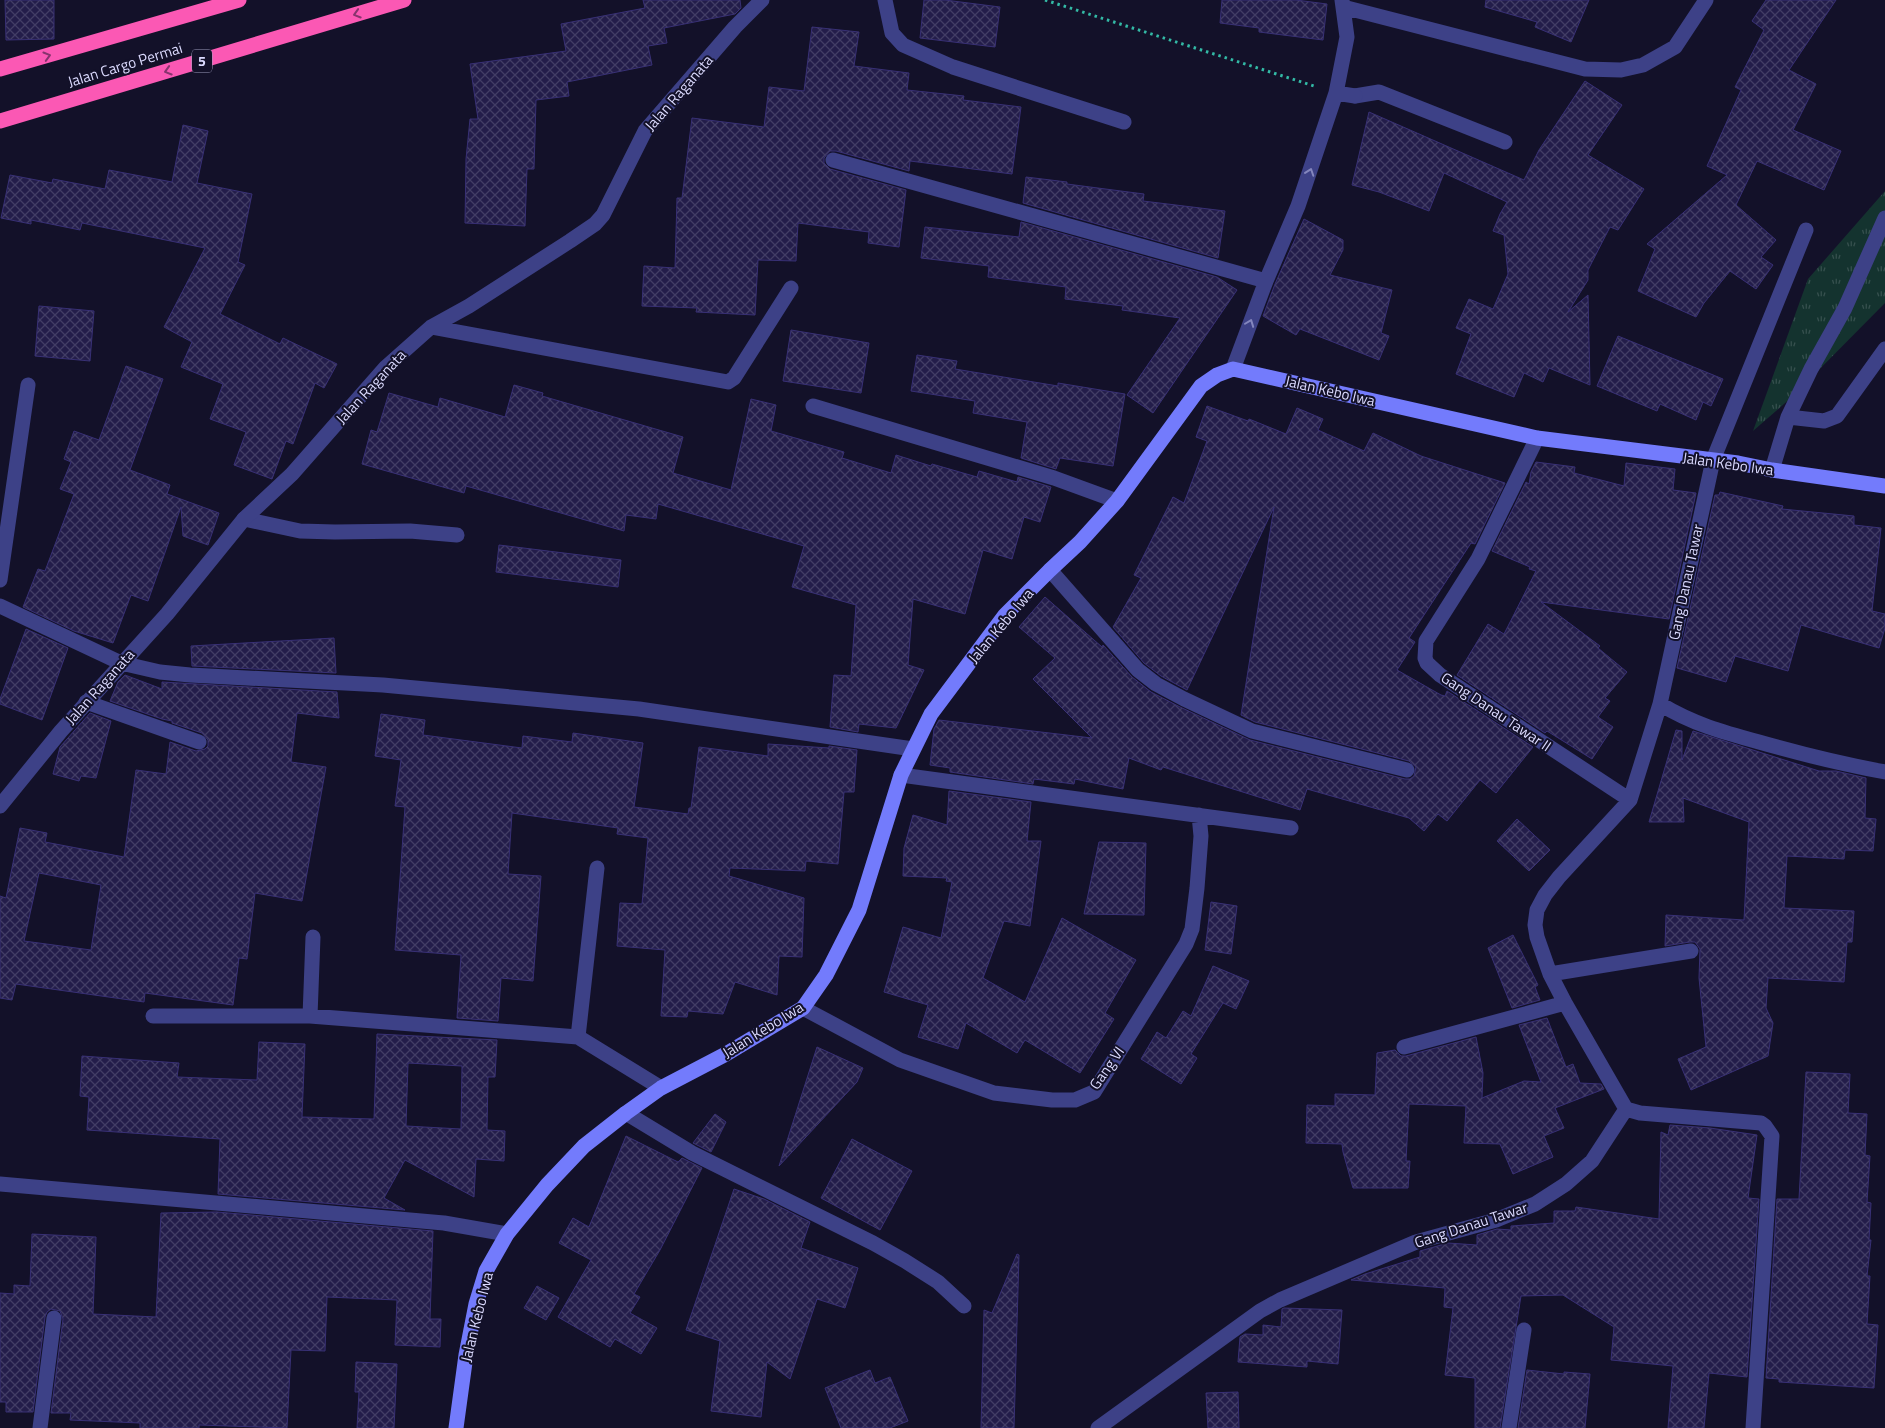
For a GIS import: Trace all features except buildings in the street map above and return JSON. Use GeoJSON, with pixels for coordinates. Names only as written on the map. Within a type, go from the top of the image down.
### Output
{"type":"FeatureCollection","features":[{"type":"Feature","properties":{"kind":"highway","name":"Jalan Cargo Permai"},"geometry":{"type":"LineString","coordinates":[[0,69],[239,0]]}},
{"type":"Feature","properties":{"kind":"highway","name":"Jalan Cargo Permai"},"geometry":{"type":"LineString","coordinates":[[0,121],[404,0]]}},
{"type":"Feature","properties":{"kind":"street","name":"Jalan Raganata"},"geometry":{"type":"LineString","coordinates":[[0,806],[86,702],[167,614],[244,520],[292,474],[386,367],[432,327],[469,306],[595,224],[603,215],[645,131],[762,0]]}},
{"type":"Feature","properties":{"kind":"street"},"geometry":{"type":"LineString","coordinates":[[885,0],[892,33],[903,45],[953,67],[1124,122]]}},
{"type":"Feature","properties":{"kind":"street"},"geometry":{"type":"LineString","coordinates":[[1233,369],[1266,281],[1298,206],[1336,93],[1347,36],[1342,3],[1585,69],[1621,70],[1642,65],[1676,46],[1706,0]]}},
{"type":"Feature","properties":{"kind":"street"},"geometry":{"type":"LineString","coordinates":[[1336,93],[1355,96],[1379,92],[1505,142]]}},
{"type":"Feature","properties":{"kind":"street"},"geometry":{"type":"LineString","coordinates":[[833,160],[1266,281]]}},
{"type":"Feature","properties":{"kind":"street"},"geometry":{"type":"LineString","coordinates":[[1772,470],[1788,417],[1845,308],[1885,218]]}},
{"type":"Feature","properties":{"kind":"street","name":"Gang Danau Tawar"},"geometry":{"type":"LineString","coordinates":[[1098,1428],[1260,1311],[1280,1300],[1416,1242],[1496,1220],[1535,1204],[1566,1184],[1592,1161],[1626,1109],[1550,974],[1537,937],[1535,925],[1537,910],[1545,894],[1559,877],[1630,800],[1660,704],[1713,460],[1806,230]]}},
{"type":"Feature","properties":{"kind":"street"},"geometry":{"type":"LineString","coordinates":[[432,327],[728,382],[734,378],[791,288]]}},
{"type":"Feature","properties":{"kind":"street"},"geometry":{"type":"LineString","coordinates":[[1788,417],[1824,421],[1837,416],[1885,348]]}},
{"type":"Feature","properties":{"kind":"street","name":"Jalan Kebo Iwa"},"geometry":{"type":"LineString","coordinates":[[456,1428],[466,1355],[476,1304],[486,1271],[507,1234],[584,1146],[626,1113],[661,1088],[726,1054],[803,1008],[826,976],[858,910],[901,775],[932,714],[1005,616],[1080,542],[1118,501],[1201,386],[1217,375],[1233,369],[1537,438],[1713,460],[1885,486]]}},
{"type":"Feature","properties":{"kind":"street"},"geometry":{"type":"LineString","coordinates":[[0,580],[28,385]]}},
{"type":"Feature","properties":{"kind":"street"},"geometry":{"type":"LineString","coordinates":[[813,406],[1054,478],[1118,501]]}},
{"type":"Feature","properties":{"kind":"street","name":"Gang Danau Tawar II"},"geometry":{"type":"LineString","coordinates":[[1537,438],[1478,559],[1426,641],[1425,658],[1427,663],[1440,675],[1630,800]]}},
{"type":"Feature","properties":{"kind":"street"},"geometry":{"type":"LineString","coordinates":[[244,520],[300,531],[410,531],[457,535]]}},
{"type":"Feature","properties":{"kind":"street"},"geometry":{"type":"LineString","coordinates":[[1050,570],[1138,670],[1156,684],[1252,731],[1407,770]]}},
{"type":"Feature","properties":{"kind":"street"},"geometry":{"type":"LineString","coordinates":[[0,606],[121,663],[160,672],[383,685],[639,709],[913,749]]}},
{"type":"Feature","properties":{"kind":"street"},"geometry":{"type":"LineString","coordinates":[[86,702],[199,742]]}},
{"type":"Feature","properties":{"kind":"street"},"geometry":{"type":"LineString","coordinates":[[1660,704],[1692,722],[1819,759],[1885,772]]}},
{"type":"Feature","properties":{"kind":"street"},"geometry":{"type":"LineString","coordinates":[[901,775],[1291,828]]}},
{"type":"Feature","properties":{"kind":"street","name":"Gang VI"},"geometry":{"type":"LineString","coordinates":[[803,1008],[900,1060],[994,1093],[1052,1100],[1076,1100],[1094,1092],[1186,944],[1192,929],[1201,836],[1199,815]]}},
{"type":"Feature","properties":{"kind":"street"},"geometry":{"type":"LineString","coordinates":[[578,1037],[597,868]]}},
{"type":"Feature","properties":{"kind":"street"},"geometry":{"type":"LineString","coordinates":[[310,1016],[313,938]]}},
{"type":"Feature","properties":{"kind":"street"},"geometry":{"type":"LineString","coordinates":[[1550,974],[1691,951]]}},
{"type":"Feature","properties":{"kind":"street"},"geometry":{"type":"LineString","coordinates":[[1404,1047],[1565,1003]]}},
{"type":"Feature","properties":{"kind":"street"},"geometry":{"type":"LineString","coordinates":[[153,1016],[310,1016],[578,1037],[661,1088]]}},
{"type":"Feature","properties":{"kind":"street"},"geometry":{"type":"LineString","coordinates":[[1626,1109],[1640,1113],[1761,1123],[1772,1136],[1753,1428]]}},
{"type":"Feature","properties":{"kind":"street"},"geometry":{"type":"LineString","coordinates":[[626,1113],[692,1152],[897,1256],[938,1282],[964,1306]]}},
{"type":"Feature","properties":{"kind":"street"},"geometry":{"type":"LineString","coordinates":[[0,1184],[444,1223],[507,1234]]}},
{"type":"Feature","properties":{"kind":"street"},"geometry":{"type":"LineString","coordinates":[[40,1428],[54,1318]]}},
{"type":"Feature","properties":{"kind":"street"},"geometry":{"type":"LineString","coordinates":[[1509,1428],[1524,1330]]}},
{"type":"Feature","properties":{"kind":"path"},"geometry":{"type":"LineString","coordinates":[[1045,0],[1336,93]]}},
{"type":"Feature","properties":{"kind":"green space"},"geometry":{"type":"Polygon","coordinates":[[[1885,191],[1885,303],[1793,396],[1753,431],[1808,279],[1885,191]]]}}]}
